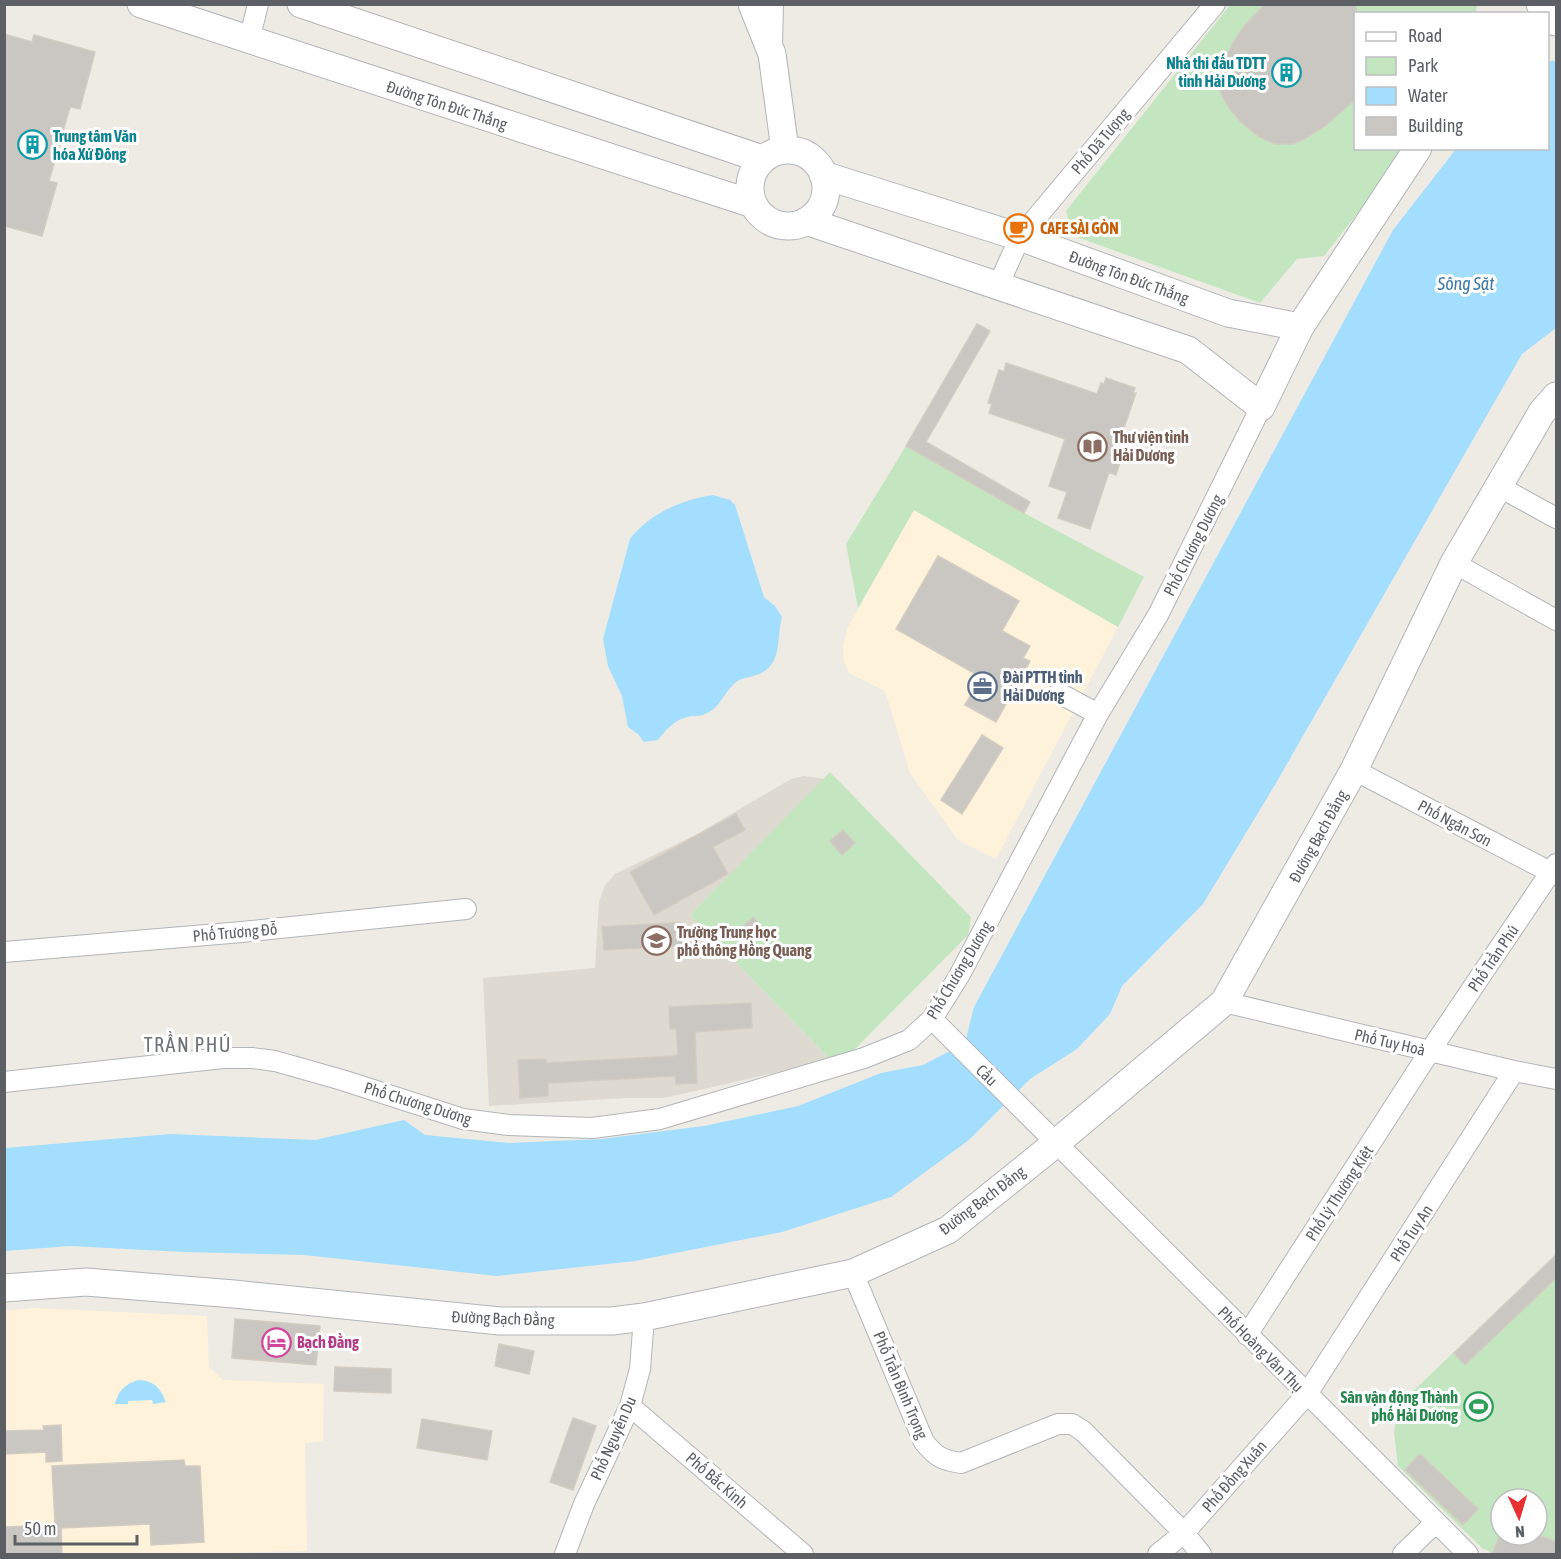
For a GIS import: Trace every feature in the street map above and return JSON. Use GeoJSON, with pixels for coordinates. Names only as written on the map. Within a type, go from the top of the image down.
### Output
{"type":"FeatureCollection","features":[{"type":"Feature","properties":{"kind":"street","name":"Đường Tôn Đức Thắng"},"geometry":{"type":"LineString","coordinates":[[141,4],[753,204]]}},
{"type":"Feature","properties":{"kind":"street"},"geometry":{"type":"LineString","coordinates":[[249,40],[258,4]]}},
{"type":"Feature","properties":{"kind":"street"},"geometry":{"type":"LineString","coordinates":[[301,4],[773,154],[794,150],[810,156],[822,169],[826,186],[823,202],[813,216],[798,225],[781,226],[765,219],[753,204],[749,190],[752,173],[773,154],[773,4]]}},
{"type":"Feature","properties":{"kind":"street"},"geometry":{"type":"LineString","coordinates":[[752,4],[772,54]]}},
{"type":"Feature","properties":{"kind":"street","name":"Phố Dã Tượng"},"geometry":{"type":"LineString","coordinates":[[998,286],[1020,237],[1215,4]]}},
{"type":"Feature","properties":{"kind":"street","name":"Phố Chương Dương"},"geometry":{"type":"LineString","coordinates":[[4,1082],[223,1058],[252,1058],[275,1061],[342,1080],[463,1119],[509,1125],[592,1128],[660,1119],[864,1058],[909,1040],[932,1019],[984,932],[1098,714],[1158,615],[1300,327],[1417,150]]}},
{"type":"Feature","properties":{"kind":"street","name":"Đường Tôn Đức Thắng"},"geometry":{"type":"LineString","coordinates":[[823,175],[1020,237],[1228,313],[1300,327]]}},
{"type":"Feature","properties":{"kind":"street"},"geometry":{"type":"LineString","coordinates":[[806,221],[1188,351],[1261,408]]}},
{"type":"Feature","properties":{"kind":"street","name":"Đường Bạch Đằng"},"geometry":{"type":"LineString","coordinates":[[4,1288],[86,1282],[234,1294],[500,1321],[612,1321],[644,1317],[853,1274],[948,1230],[1055,1144],[1224,1002],[1354,770],[1454,563],[1498,486],[1552,410]]}},
{"type":"Feature","properties":{"kind":"street"},"geometry":{"type":"LineString","coordinates":[[1498,486],[1557,518]]}},
{"type":"Feature","properties":{"kind":"street"},"geometry":{"type":"LineString","coordinates":[[1454,563],[1557,620]]}},
{"type":"Feature","properties":{"kind":"street"},"geometry":{"type":"LineString","coordinates":[[1059,693],[1098,714]]}},
{"type":"Feature","properties":{"kind":"street","name":"Phố Ngân Sơn"},"geometry":{"type":"LineString","coordinates":[[1354,770],[1555,871]]}},
{"type":"Feature","properties":{"kind":"street","name":"Phố Trần Phú"},"geometry":{"type":"LineString","coordinates":[[1430,1051],[1555,871]]}},
{"type":"Feature","properties":{"kind":"street","name":"Phố Trương Đỗ"},"geometry":{"type":"LineString","coordinates":[[4,952],[242,933],[466,909]]}},
{"type":"Feature","properties":{"kind":"street","name":"Phố Tuy Hoà"},"geometry":{"type":"LineString","coordinates":[[1224,1002],[1514,1071],[1557,1079]]}},
{"type":"Feature","properties":{"kind":"street","name":"Cầu"},"geometry":{"type":"LineString","coordinates":[[932,1019],[945,1035],[1055,1144]]}},
{"type":"Feature","properties":{"kind":"street","name":"Phố Lý Thường Kiệt"},"geometry":{"type":"LineString","coordinates":[[1247,1335],[1430,1051]]}},
{"type":"Feature","properties":{"kind":"street","name":"Phố Tuy An"},"geometry":{"type":"LineString","coordinates":[[1307,1394],[1514,1071]]}},
{"type":"Feature","properties":{"kind":"street","name":"Phố Hoàng Văn Thụ"},"geometry":{"type":"LineString","coordinates":[[1055,1144],[1468,1554]]}},
{"type":"Feature","properties":{"kind":"street","name":"Phố Trần Bình Trọng"},"geometry":{"type":"LineString","coordinates":[[853,1274],[924,1442],[933,1454],[945,1461],[961,1463],[1058,1424],[1072,1424],[1083,1431],[1202,1554]]}},
{"type":"Feature","properties":{"kind":"street","name":"Phố Nguyễn Du"},"geometry":{"type":"LineString","coordinates":[[565,1554],[584,1504],[630,1406],[640,1369],[644,1317]]}},
{"type":"Feature","properties":{"kind":"street","name":"Phố Đồng Xuân"},"geometry":{"type":"LineString","coordinates":[[1158,1554],[1184,1533],[1307,1394]]}},
{"type":"Feature","properties":{"kind":"street","name":"Phố Bắc Kinh"},"geometry":{"type":"LineString","coordinates":[[630,1406],[786,1546],[803,1554]]}},
{"type":"Feature","properties":{"kind":"street"},"geometry":{"type":"LineString","coordinates":[[1403,1554],[1435,1523]]}},
{"type":"Feature","properties":{"kind":"shaded area","name":"Đài PTTH tỉnh Hải Dương"},"geometry":{"type":"Polygon","coordinates":[[[914,510],[1118,627],[996,859],[958,840],[910,773],[885,691],[849,673],[844,662],[843,647],[847,629],[914,510]]]}},
{"type":"Feature","properties":{"kind":"shaded area","name":"Trường Trung học phổ thông Hồng Quang"},"geometry":{"type":"Polygon","coordinates":[[[804,776],[825,779],[690,915],[829,1058],[801,1067],[664,1098],[489,1106],[483,978],[595,968],[599,902],[605,885],[615,874],[697,834],[791,779],[804,776]]]}},
{"type":"Feature","properties":{"kind":"shaded area"},"geometry":{"type":"Polygon","coordinates":[[[33,1308],[207,1316],[209,1367],[223,1380],[324,1384],[323,1441],[305,1443],[307,1551],[187,1554],[5,1554],[4,1311],[33,1308]]]}},
{"type":"Feature","properties":{"kind":"green space"},"geometry":{"type":"Polygon","coordinates":[[[1230,5],[1477,5],[1476,12],[1354,12],[1354,150],[1407,150],[1324,256],[1297,259],[1260,303],[1074,236],[1066,211],[1230,5]]]}},
{"type":"Feature","properties":{"kind":"green space"},"geometry":{"type":"Polygon","coordinates":[[[906,446],[1144,577],[1118,627],[914,510],[858,608],[846,544],[906,446]]]}},
{"type":"Feature","properties":{"kind":"green space"},"geometry":{"type":"Polygon","coordinates":[[[830,772],[971,917],[968,935],[854,1050],[829,1058],[690,915],[830,772]]]}},
{"type":"Feature","properties":{"kind":"green space","name":"Sân vận động Thành phố Hải Dương"},"geometry":{"type":"Polygon","coordinates":[[[1556,1254],[1556,1554],[1494,1554],[1482,1548],[1398,1466],[1394,1432],[1397,1415],[1406,1398],[1556,1254]]]}},
{"type":"Feature","properties":{"kind":"water","name":"Sông Sặt"},"geometry":{"type":"Polygon","coordinates":[[[1553,60],[1556,63],[1556,328],[1522,354],[1276,783],[1203,904],[1122,986],[1110,1014],[1077,1049],[1030,1079],[969,1140],[891,1197],[782,1232],[635,1261],[497,1276],[304,1255],[70,1246],[5,1251],[5,1148],[171,1134],[315,1140],[404,1120],[425,1135],[509,1143],[601,1139],[704,1126],[798,1106],[881,1073],[923,1065],[965,1043],[974,1007],[1393,230],[1455,150],[1549,150],[1549,62],[1553,60]]]}},
{"type":"Feature","properties":{"kind":"water"},"geometry":{"type":"Polygon","coordinates":[[[713,495],[730,500],[735,505],[764,597],[775,606],[782,617],[777,650],[767,670],[737,682],[710,711],[682,718],[658,740],[644,742],[628,727],[622,696],[608,666],[603,639],[630,539],[647,522],[667,509],[690,500],[713,495]]]}},
{"type":"Feature","properties":{"kind":"water"},"geometry":{"type":"Polygon","coordinates":[[[138,1380],[156,1386],[166,1402],[153,1404],[152,1400],[115,1404],[123,1389],[138,1380]]]}},
{"type":"Feature","properties":{"kind":"building","name":"Nhà thi đấu TDTT tỉnh Hải Dương"},"geometry":{"type":"Polygon","coordinates":[[[1265,4],[1356,4],[1356,12],[1354,12],[1354,101],[1325,126],[1293,144],[1275,144],[1259,137],[1229,108],[1219,86],[1220,68],[1244,26],[1265,4]]]}},
{"type":"Feature","properties":{"kind":"building","name":"Trung tâm Văn hóa Xứ Đông"},"geometry":{"type":"Polygon","coordinates":[[[4,34],[32,42],[34,35],[95,52],[80,109],[70,107],[49,181],[57,183],[42,236],[4,226],[4,34]]]}},
{"type":"Feature","properties":{"kind":"building"},"geometry":{"type":"Polygon","coordinates":[[[977,324],[990,331],[926,442],[1030,502],[1024,513],[906,446],[977,324]]]}},
{"type":"Feature","properties":{"kind":"building","name":"Thư viện tỉnh Hải Dương"},"geometry":{"type":"Polygon","coordinates":[[[1006,363],[1097,394],[1101,383],[1104,384],[1106,378],[1135,388],[1133,393],[1136,393],[1118,445],[1125,447],[1116,475],[1109,472],[1090,529],[1058,518],[1067,492],[1049,486],[1065,439],[989,413],[992,404],[988,403],[999,370],[1004,372],[1006,363]]]}},
{"type":"Feature","properties":{"kind":"building"},"geometry":{"type":"Polygon","coordinates":[[[938,556],[1019,601],[1002,631],[1030,646],[1023,658],[1030,661],[996,722],[965,705],[981,677],[896,629],[938,556]]]}},
{"type":"Feature","properties":{"kind":"building"},"geometry":{"type":"Polygon","coordinates":[[[982,735],[1003,748],[962,814],[941,800],[982,735]]]}},
{"type":"Feature","properties":{"kind":"building"},"geometry":{"type":"Polygon","coordinates":[[[736,814],[745,830],[713,847],[728,874],[654,915],[630,872],[736,814]]]}},
{"type":"Feature","properties":{"kind":"building"},"geometry":{"type":"Polygon","coordinates":[[[843,830],[855,843],[842,855],[830,841],[843,830]]]}},
{"type":"Feature","properties":{"kind":"building"},"geometry":{"type":"Polygon","coordinates":[[[753,917],[766,931],[753,942],[741,928],[753,917]]]}},
{"type":"Feature","properties":{"kind":"building"},"geometry":{"type":"Polygon","coordinates":[[[681,923],[683,946],[604,950],[602,927],[681,923]]]}},
{"type":"Feature","properties":{"kind":"building"},"geometry":{"type":"Polygon","coordinates":[[[751,1003],[752,1028],[695,1032],[697,1083],[676,1084],[675,1076],[548,1083],[548,1096],[520,1098],[518,1060],[546,1059],[546,1063],[674,1056],[678,1054],[676,1029],[670,1029],[669,1007],[751,1003]]]}},
{"type":"Feature","properties":{"kind":"building"},"geometry":{"type":"Polygon","coordinates":[[[1557,1254],[1557,1277],[1465,1365],[1454,1353],[1557,1254]]]}},
{"type":"Feature","properties":{"kind":"building","name":"Bạch Đằng"},"geometry":{"type":"Polygon","coordinates":[[[235,1319],[320,1326],[316,1365],[232,1358],[235,1319]]]}},
{"type":"Feature","properties":{"kind":"building"},"geometry":{"type":"Polygon","coordinates":[[[499,1344],[534,1351],[529,1374],[495,1366],[499,1344]]]}},
{"type":"Feature","properties":{"kind":"building"},"geometry":{"type":"Polygon","coordinates":[[[335,1367],[391,1369],[391,1393],[334,1391],[335,1367]]]}},
{"type":"Feature","properties":{"kind":"building"},"geometry":{"type":"Polygon","coordinates":[[[573,1418],[596,1426],[573,1490],[550,1482],[573,1418]]]}},
{"type":"Feature","properties":{"kind":"building"},"geometry":{"type":"Polygon","coordinates":[[[422,1419],[492,1431],[487,1460],[417,1448],[422,1419]]]}},
{"type":"Feature","properties":{"kind":"building"},"geometry":{"type":"Polygon","coordinates":[[[61,1425],[62,1461],[46,1462],[46,1452],[4,1454],[4,1431],[44,1430],[43,1426],[61,1425]]]}},
{"type":"Feature","properties":{"kind":"building"},"geometry":{"type":"Polygon","coordinates":[[[1420,1454],[1478,1509],[1463,1525],[1405,1470],[1420,1454]]]}},
{"type":"Feature","properties":{"kind":"building"},"geometry":{"type":"Polygon","coordinates":[[[184,1460],[185,1466],[200,1466],[204,1542],[151,1545],[150,1524],[61,1528],[62,1554],[4,1554],[4,1527],[55,1525],[52,1466],[184,1460]]]}},
{"type":"Feature","properties":{"kind":"building"},"geometry":{"type":"Polygon","coordinates":[[[1549,1539],[1557,1542],[1557,1554],[1492,1554],[1495,1547],[1549,1547],[1549,1539]]]}},
{"type":"Feature","properties":{"kind":"place","name":"Nhà thi đấu TDTT tỉnh Hải Dương"},"geometry":{"type":"Point","coordinates":[1287,72]}},
{"type":"Feature","properties":{"kind":"place","name":"Trung tâm Văn hóa Xứ Đông"},"geometry":{"type":"Point","coordinates":[32,145]}},
{"type":"Feature","properties":{"kind":"place","name":"CAFE SÀI GÒN"},"geometry":{"type":"Point","coordinates":[1019,228]}},
{"type":"Feature","properties":{"kind":"place","name":"Thư viện tỉnh Hải Dương"},"geometry":{"type":"Point","coordinates":[1092,446]}},
{"type":"Feature","properties":{"kind":"place","name":"Đài PTTH tỉnh Hải Dương"},"geometry":{"type":"Point","coordinates":[982,686]}},
{"type":"Feature","properties":{"kind":"place","name":"Trường Trung học phổ thông Hồng Quang"},"geometry":{"type":"Point","coordinates":[656,941]}},
{"type":"Feature","properties":{"kind":"place","name":"Bạch Đằng"},"geometry":{"type":"Point","coordinates":[276,1342]}},
{"type":"Feature","properties":{"kind":"place","name":"Sân vận động Thành phố Hải Dương"},"geometry":{"type":"Point","coordinates":[1479,1406]}},
{"type":"Feature","properties":{"kind":"district","name":"TRẦN PHÚ"},"geometry":{"type":"Point","coordinates":[188,1045]}}]}
